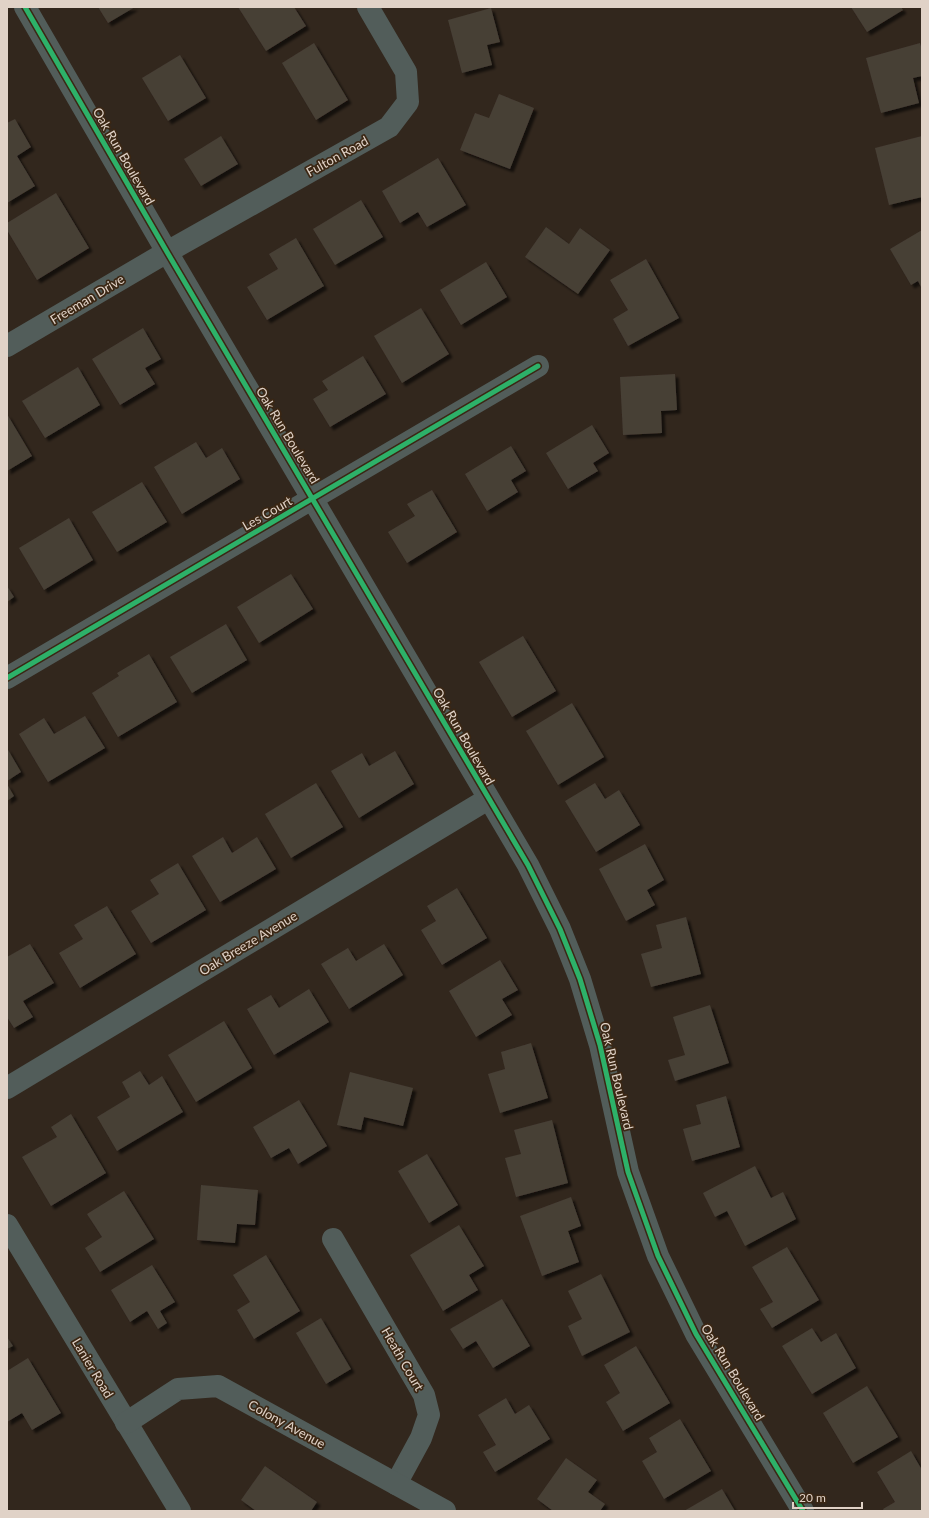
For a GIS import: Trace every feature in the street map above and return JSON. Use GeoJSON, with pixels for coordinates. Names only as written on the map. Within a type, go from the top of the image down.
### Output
{"type":"FeatureCollection","features":[{"type":"Feature","properties":{"kind":"street","name":"Oak Run Boulevard"},"geometry":{"type":"LineString","coordinates":[[25,7],[167,252],[528,865],[560,929],[580,979],[600,1045],[628,1172],[658,1256],[696,1334],[803,1511]]}},
{"type":"Feature","properties":{"kind":"street","name":"Fulton Road"},"geometry":{"type":"LineString","coordinates":[[167,252],[389,127],[408,102],[406,72],[368,7]]}},
{"type":"Feature","properties":{"kind":"street","name":"Freeman Drive"},"geometry":{"type":"LineString","coordinates":[[7,346],[167,252]]}},
{"type":"Feature","properties":{"kind":"street","name":"Les Court"},"geometry":{"type":"LineString","coordinates":[[7,678],[538,366]]}},
{"type":"Feature","properties":{"kind":"street","name":"Oak Breeze Avenue"},"geometry":{"type":"LineString","coordinates":[[7,1088],[488,799]]}},
{"type":"Feature","properties":{"kind":"street","name":"Lanier Road"},"geometry":{"type":"LineString","coordinates":[[7,1225],[180,1511]]}},
{"type":"Feature","properties":{"kind":"street","name":"Heath Court"},"geometry":{"type":"LineString","coordinates":[[333,1239],[424,1395],[429,1415],[421,1438],[396,1484]]}},
{"type":"Feature","properties":{"kind":"street","name":"Colony Avenue"},"geometry":{"type":"LineString","coordinates":[[126,1423],[178,1389],[218,1386],[445,1511]]}},
{"type":"Feature","properties":{"kind":"building"},"geometry":{"type":"Polygon","coordinates":[[[98,7],[135,7],[108,23],[98,7]]]}},
{"type":"Feature","properties":{"kind":"building"},"geometry":{"type":"Polygon","coordinates":[[[238,7],[294,7],[306,26],[266,51],[238,7]]]}},
{"type":"Feature","properties":{"kind":"building"},"geometry":{"type":"Polygon","coordinates":[[[851,7],[901,7],[903,10],[867,32],[851,7]]]}},
{"type":"Feature","properties":{"kind":"building"},"geometry":{"type":"Polygon","coordinates":[[[491,8],[500,42],[487,45],[492,65],[462,73],[448,20],[491,8]]]}},
{"type":"Feature","properties":{"kind":"building"},"geometry":{"type":"Polygon","coordinates":[[[314,43],[348,100],[316,120],[282,63],[314,43]]]}},
{"type":"Feature","properties":{"kind":"building"},"geometry":{"type":"Polygon","coordinates":[[[920,43],[922,50],[922,76],[913,78],[919,103],[881,113],[866,58],[920,43]]]}},
{"type":"Feature","properties":{"kind":"building"},"geometry":{"type":"Polygon","coordinates":[[[180,55],[206,98],[168,121],[142,78],[180,55]]]}},
{"type":"Feature","properties":{"kind":"building"},"geometry":{"type":"Polygon","coordinates":[[[499,94],[534,108],[510,169],[460,150],[475,113],[489,118],[499,94]]]}},
{"type":"Feature","properties":{"kind":"building"},"geometry":{"type":"Polygon","coordinates":[[[15,119],[31,147],[17,156],[35,186],[7,203],[7,123],[15,119]]]}},
{"type":"Feature","properties":{"kind":"building"},"geometry":{"type":"Polygon","coordinates":[[[221,136],[238,164],[201,186],[184,159],[221,136]]]}},
{"type":"Feature","properties":{"kind":"building"},"geometry":{"type":"Polygon","coordinates":[[[922,136],[922,197],[889,205],[875,148],[922,136]]]}},
{"type":"Feature","properties":{"kind":"building"},"geometry":{"type":"Polygon","coordinates":[[[438,158],[466,205],[427,227],[418,212],[400,223],[382,191],[438,158]]]}},
{"type":"Feature","properties":{"kind":"building"},"geometry":{"type":"Polygon","coordinates":[[[56,193],[89,248],[37,280],[7,230],[7,223],[56,193]]]}},
{"type":"Feature","properties":{"kind":"building"},"geometry":{"type":"Polygon","coordinates":[[[361,200],[383,237],[335,265],[313,229],[361,200]]]}},
{"type":"Feature","properties":{"kind":"building"},"geometry":{"type":"Polygon","coordinates":[[[546,227],[569,244],[580,228],[610,250],[578,294],[525,257],[546,227]]]}},
{"type":"Feature","properties":{"kind":"building"},"geometry":{"type":"Polygon","coordinates":[[[922,230],[922,289],[918,281],[911,285],[890,249],[922,230]]]}},
{"type":"Feature","properties":{"kind":"building"},"geometry":{"type":"Polygon","coordinates":[[[296,238],[324,286],[267,320],[247,287],[278,269],[269,254],[296,238]]]}},
{"type":"Feature","properties":{"kind":"building"},"geometry":{"type":"Polygon","coordinates":[[[646,259],[679,318],[628,346],[613,319],[628,310],[610,280],[646,259]]]}},
{"type":"Feature","properties":{"kind":"building"},"geometry":{"type":"Polygon","coordinates":[[[486,262],[507,297],[461,325],[440,290],[486,262]]]}},
{"type":"Feature","properties":{"kind":"building"},"geometry":{"type":"Polygon","coordinates":[[[421,308],[449,354],[402,383],[374,336],[421,308]]]}},
{"type":"Feature","properties":{"kind":"building"},"geometry":{"type":"Polygon","coordinates":[[[143,328],[161,359],[145,368],[155,384],[120,405],[92,359],[143,328]]]}},
{"type":"Feature","properties":{"kind":"building"},"geometry":{"type":"Polygon","coordinates":[[[363,356],[386,394],[330,427],[313,399],[328,390],[322,381],[363,356]]]}},
{"type":"Feature","properties":{"kind":"building"},"geometry":{"type":"Polygon","coordinates":[[[78,367],[100,405],[45,438],[22,401],[78,367]]]}},
{"type":"Feature","properties":{"kind":"building"},"geometry":{"type":"Polygon","coordinates":[[[675,374],[677,410],[661,411],[662,433],[623,435],[620,377],[675,374]]]}},
{"type":"Feature","properties":{"kind":"building"},"geometry":{"type":"Polygon","coordinates":[[[7,414],[32,456],[7,471],[7,414]]]}},
{"type":"Feature","properties":{"kind":"building"},"geometry":{"type":"Polygon","coordinates":[[[592,425],[609,453],[593,463],[598,471],[568,489],[546,453],[592,425]]]}},
{"type":"Feature","properties":{"kind":"building"},"geometry":{"type":"Polygon","coordinates":[[[196,442],[206,458],[222,448],[240,479],[182,514],[154,467],[196,442]]]}},
{"type":"Feature","properties":{"kind":"building"},"geometry":{"type":"Polygon","coordinates":[[[511,446],[526,471],[511,480],[518,492],[487,511],[465,474],[511,446]]]}},
{"type":"Feature","properties":{"kind":"building"},"geometry":{"type":"Polygon","coordinates":[[[142,482],[167,522],[117,552],[92,512],[142,482]]]}},
{"type":"Feature","properties":{"kind":"building"},"geometry":{"type":"Polygon","coordinates":[[[432,490],[457,532],[407,563],[388,532],[415,516],[407,504],[432,490]]]}},
{"type":"Feature","properties":{"kind":"building"},"geometry":{"type":"Polygon","coordinates":[[[69,518],[93,560],[44,590],[19,548],[69,518]]]}},
{"type":"Feature","properties":{"kind":"building"},"geometry":{"type":"Polygon","coordinates":[[[291,574],[313,609],[259,643],[237,607],[291,574]]]}},
{"type":"Feature","properties":{"kind":"building"},"geometry":{"type":"Polygon","coordinates":[[[7,586],[14,597],[7,602],[7,586]]]}},
{"type":"Feature","properties":{"kind":"building"},"geometry":{"type":"Polygon","coordinates":[[[226,624],[247,660],[192,693],[170,657],[226,624]]]}},
{"type":"Feature","properties":{"kind":"building"},"geometry":{"type":"Polygon","coordinates":[[[523,636],[556,691],[512,717],[479,662],[523,636]]]}},
{"type":"Feature","properties":{"kind":"building"},"geometry":{"type":"Polygon","coordinates":[[[149,654],[177,702],[118,737],[92,693],[119,676],[117,673],[149,654]]]}},
{"type":"Feature","properties":{"kind":"building"},"geometry":{"type":"Polygon","coordinates":[[[572,703],[604,757],[558,785],[526,731],[572,703]]]}},
{"type":"Feature","properties":{"kind":"building"},"geometry":{"type":"Polygon","coordinates":[[[85,716],[105,748],[48,782],[19,734],[44,718],[54,734],[85,716]]]}},
{"type":"Feature","properties":{"kind":"building"},"geometry":{"type":"Polygon","coordinates":[[[7,748],[21,772],[7,781],[7,748]]]}},
{"type":"Feature","properties":{"kind":"building"},"geometry":{"type":"Polygon","coordinates":[[[395,751],[414,784],[359,818],[331,771],[362,753],[369,766],[395,751]]]}},
{"type":"Feature","properties":{"kind":"building"},"geometry":{"type":"Polygon","coordinates":[[[316,783],[343,827],[291,858],[265,814],[316,783]]]}},
{"type":"Feature","properties":{"kind":"building"},"geometry":{"type":"Polygon","coordinates":[[[595,783],[605,799],[619,790],[640,825],[596,852],[565,801],[595,783]]]}},
{"type":"Feature","properties":{"kind":"building"},"geometry":{"type":"Polygon","coordinates":[[[7,784],[14,796],[7,801],[7,784]]]}},
{"type":"Feature","properties":{"kind":"building"},"geometry":{"type":"Polygon","coordinates":[[[223,837],[232,853],[257,837],[276,869],[220,902],[192,856],[223,837]]]}},
{"type":"Feature","properties":{"kind":"building"},"geometry":{"type":"Polygon","coordinates":[[[645,844],[664,880],[647,890],[655,905],[626,921],[599,869],[645,844]]]}},
{"type":"Feature","properties":{"kind":"building"},"geometry":{"type":"Polygon","coordinates":[[[178,863],[206,910],[151,943],[131,911],[159,894],[150,880],[178,863]]]}},
{"type":"Feature","properties":{"kind":"building"},"geometry":{"type":"Polygon","coordinates":[[[457,888],[487,938],[442,965],[421,930],[436,921],[427,906],[457,888]]]}},
{"type":"Feature","properties":{"kind":"building"},"geometry":{"type":"Polygon","coordinates":[[[107,906],[136,954],[80,988],[59,953],[83,939],[74,925],[107,906]]]}},
{"type":"Feature","properties":{"kind":"building"},"geometry":{"type":"Polygon","coordinates":[[[686,917],[701,974],[651,987],[641,954],[662,948],[656,925],[686,917]]]}},
{"type":"Feature","properties":{"kind":"building"},"geometry":{"type":"Polygon","coordinates":[[[30,944],[54,983],[23,1001],[33,1017],[14,1028],[7,1017],[7,957],[30,944]]]}},
{"type":"Feature","properties":{"kind":"building"},"geometry":{"type":"Polygon","coordinates":[[[384,944],[403,975],[349,1009],[321,964],[348,948],[356,961],[384,944]]]}},
{"type":"Feature","properties":{"kind":"building"},"geometry":{"type":"Polygon","coordinates":[[[500,960],[518,990],[502,999],[512,1015],[476,1037],[449,991],[500,960]]]}},
{"type":"Feature","properties":{"kind":"building"},"geometry":{"type":"Polygon","coordinates":[[[309,989],[329,1022],[274,1055],[247,1009],[271,995],[279,1008],[309,989]]]}},
{"type":"Feature","properties":{"kind":"building"},"geometry":{"type":"Polygon","coordinates":[[[710,1005],[729,1063],[675,1081],[668,1060],[685,1055],[673,1017],[710,1005]]]}},
{"type":"Feature","properties":{"kind":"building"},"geometry":{"type":"Polygon","coordinates":[[[224,1021],[252,1068],[196,1102],[168,1055],[224,1021]]]}},
{"type":"Feature","properties":{"kind":"building"},"geometry":{"type":"Polygon","coordinates":[[[531,1043],[548,1098],[500,1113],[488,1074],[505,1069],[501,1052],[531,1043]]]}},
{"type":"Feature","properties":{"kind":"building"},"geometry":{"type":"Polygon","coordinates":[[[140,1071],[149,1085],[162,1076],[183,1112],[117,1151],[97,1117],[130,1097],[122,1082],[140,1071]]]}},
{"type":"Feature","properties":{"kind":"building"},"geometry":{"type":"Polygon","coordinates":[[[350,1072],[413,1088],[403,1126],[364,1117],[361,1130],[337,1125],[350,1072]]]}},
{"type":"Feature","properties":{"kind":"building"},"geometry":{"type":"Polygon","coordinates":[[[726,1096],[740,1147],[692,1161],[683,1129],[701,1124],[696,1105],[726,1096]]]}},
{"type":"Feature","properties":{"kind":"building"},"geometry":{"type":"Polygon","coordinates":[[[299,1100],[327,1146],[298,1164],[289,1148],[271,1158],[253,1127],[299,1100]]]}},
{"type":"Feature","properties":{"kind":"building"},"geometry":{"type":"Polygon","coordinates":[[[71,1114],[106,1173],[51,1206],[22,1157],[57,1137],[51,1127],[71,1114]]]}},
{"type":"Feature","properties":{"kind":"building"},"geometry":{"type":"Polygon","coordinates":[[[552,1120],[568,1183],[516,1197],[505,1158],[521,1154],[514,1130],[552,1120]]]}},
{"type":"Feature","properties":{"kind":"building"},"geometry":{"type":"Polygon","coordinates":[[[427,1154],[458,1205],[429,1223],[398,1171],[427,1154]]]}},
{"type":"Feature","properties":{"kind":"building"},"geometry":{"type":"Polygon","coordinates":[[[755,1166],[771,1198],[783,1192],[796,1219],[745,1246],[727,1211],[715,1217],[703,1193],[755,1166]]]}},
{"type":"Feature","properties":{"kind":"building"},"geometry":{"type":"Polygon","coordinates":[[[201,1185],[258,1190],[255,1225],[237,1224],[235,1243],[197,1240],[201,1185]]]}},
{"type":"Feature","properties":{"kind":"building"},"geometry":{"type":"Polygon","coordinates":[[[124,1191],[154,1239],[100,1272],[85,1248],[102,1237],[87,1214],[124,1191]]]}},
{"type":"Feature","properties":{"kind":"building"},"geometry":{"type":"Polygon","coordinates":[[[571,1197],[581,1226],[568,1231],[579,1262],[542,1276],[520,1216],[571,1197]]]}},
{"type":"Feature","properties":{"kind":"building"},"geometry":{"type":"Polygon","coordinates":[[[459,1225],[484,1266],[469,1275],[478,1290],[443,1311],[410,1255],[459,1225]]]}},
{"type":"Feature","properties":{"kind":"building"},"geometry":{"type":"Polygon","coordinates":[[[787,1247],[819,1300],[772,1328],[760,1309],[773,1302],[752,1267],[787,1247]]]}},
{"type":"Feature","properties":{"kind":"building"},"geometry":{"type":"Polygon","coordinates":[[[266,1255],[300,1311],[254,1339],[237,1310],[250,1302],[233,1275],[266,1255]]]}},
{"type":"Feature","properties":{"kind":"building"},"geometry":{"type":"Polygon","coordinates":[[[152,1265],[175,1302],[160,1311],[167,1323],[158,1329],[147,1311],[130,1322],[111,1290],[152,1265]]]}},
{"type":"Feature","properties":{"kind":"building"},"geometry":{"type":"Polygon","coordinates":[[[601,1274],[630,1332],[582,1356],[568,1326],[582,1319],[568,1291],[601,1274]]]}},
{"type":"Feature","properties":{"kind":"building"},"geometry":{"type":"Polygon","coordinates":[[[502,1299],[530,1346],[493,1368],[476,1341],[463,1349],[450,1329],[502,1299]]]}},
{"type":"Feature","properties":{"kind":"building"},"geometry":{"type":"Polygon","coordinates":[[[321,1318],[351,1369],[326,1384],[296,1333],[321,1318]]]}},
{"type":"Feature","properties":{"kind":"building"},"geometry":{"type":"Polygon","coordinates":[[[812,1328],[821,1342],[836,1333],[856,1368],[812,1394],[782,1346],[812,1328]]]}},
{"type":"Feature","properties":{"kind":"building"},"geometry":{"type":"Polygon","coordinates":[[[7,1337],[13,1346],[7,1349],[7,1337]]]}},
{"type":"Feature","properties":{"kind":"building"},"geometry":{"type":"Polygon","coordinates":[[[636,1346],[670,1403],[623,1431],[606,1402],[620,1393],[604,1365],[636,1346]]]}},
{"type":"Feature","properties":{"kind":"building"},"geometry":{"type":"Polygon","coordinates":[[[28,1358],[61,1413],[32,1430],[22,1413],[7,1422],[7,1371],[28,1358]]]}},
{"type":"Feature","properties":{"kind":"building"},"geometry":{"type":"Polygon","coordinates":[[[867,1386],[898,1437],[853,1463],[823,1413],[867,1386]]]}},
{"type":"Feature","properties":{"kind":"building"},"geometry":{"type":"Polygon","coordinates":[[[506,1398],[515,1414],[529,1405],[550,1439],[495,1472],[483,1452],[496,1445],[478,1415],[506,1398]]]}},
{"type":"Feature","properties":{"kind":"building"},"geometry":{"type":"Polygon","coordinates":[[[680,1419],[711,1471],[664,1499],[642,1461],[657,1452],[649,1438],[680,1419]]]}},
{"type":"Feature","properties":{"kind":"building"},"geometry":{"type":"Polygon","coordinates":[[[911,1451],[922,1470],[922,1511],[884,1511],[883,1509],[895,1502],[877,1472],[911,1451]]]}},
{"type":"Feature","properties":{"kind":"building"},"geometry":{"type":"Polygon","coordinates":[[[566,1458],[597,1480],[588,1492],[605,1504],[600,1511],[553,1511],[537,1499],[566,1458]]]}},
{"type":"Feature","properties":{"kind":"building"},"geometry":{"type":"Polygon","coordinates":[[[265,1466],[317,1502],[311,1511],[256,1511],[241,1500],[265,1466]]]}},
{"type":"Feature","properties":{"kind":"building"},"geometry":{"type":"Polygon","coordinates":[[[722,1489],[735,1511],[684,1511],[722,1489]]]}},
{"type":"Feature","properties":{"kind":"cycle path"},"geometry":{"type":"LineString","coordinates":[[25,7],[167,252],[528,865],[560,929],[580,979],[600,1045],[628,1172],[658,1256],[696,1334],[803,1511]]}},
{"type":"Feature","properties":{"kind":"cycle path"},"geometry":{"type":"LineString","coordinates":[[7,678],[538,366]]}}]}
